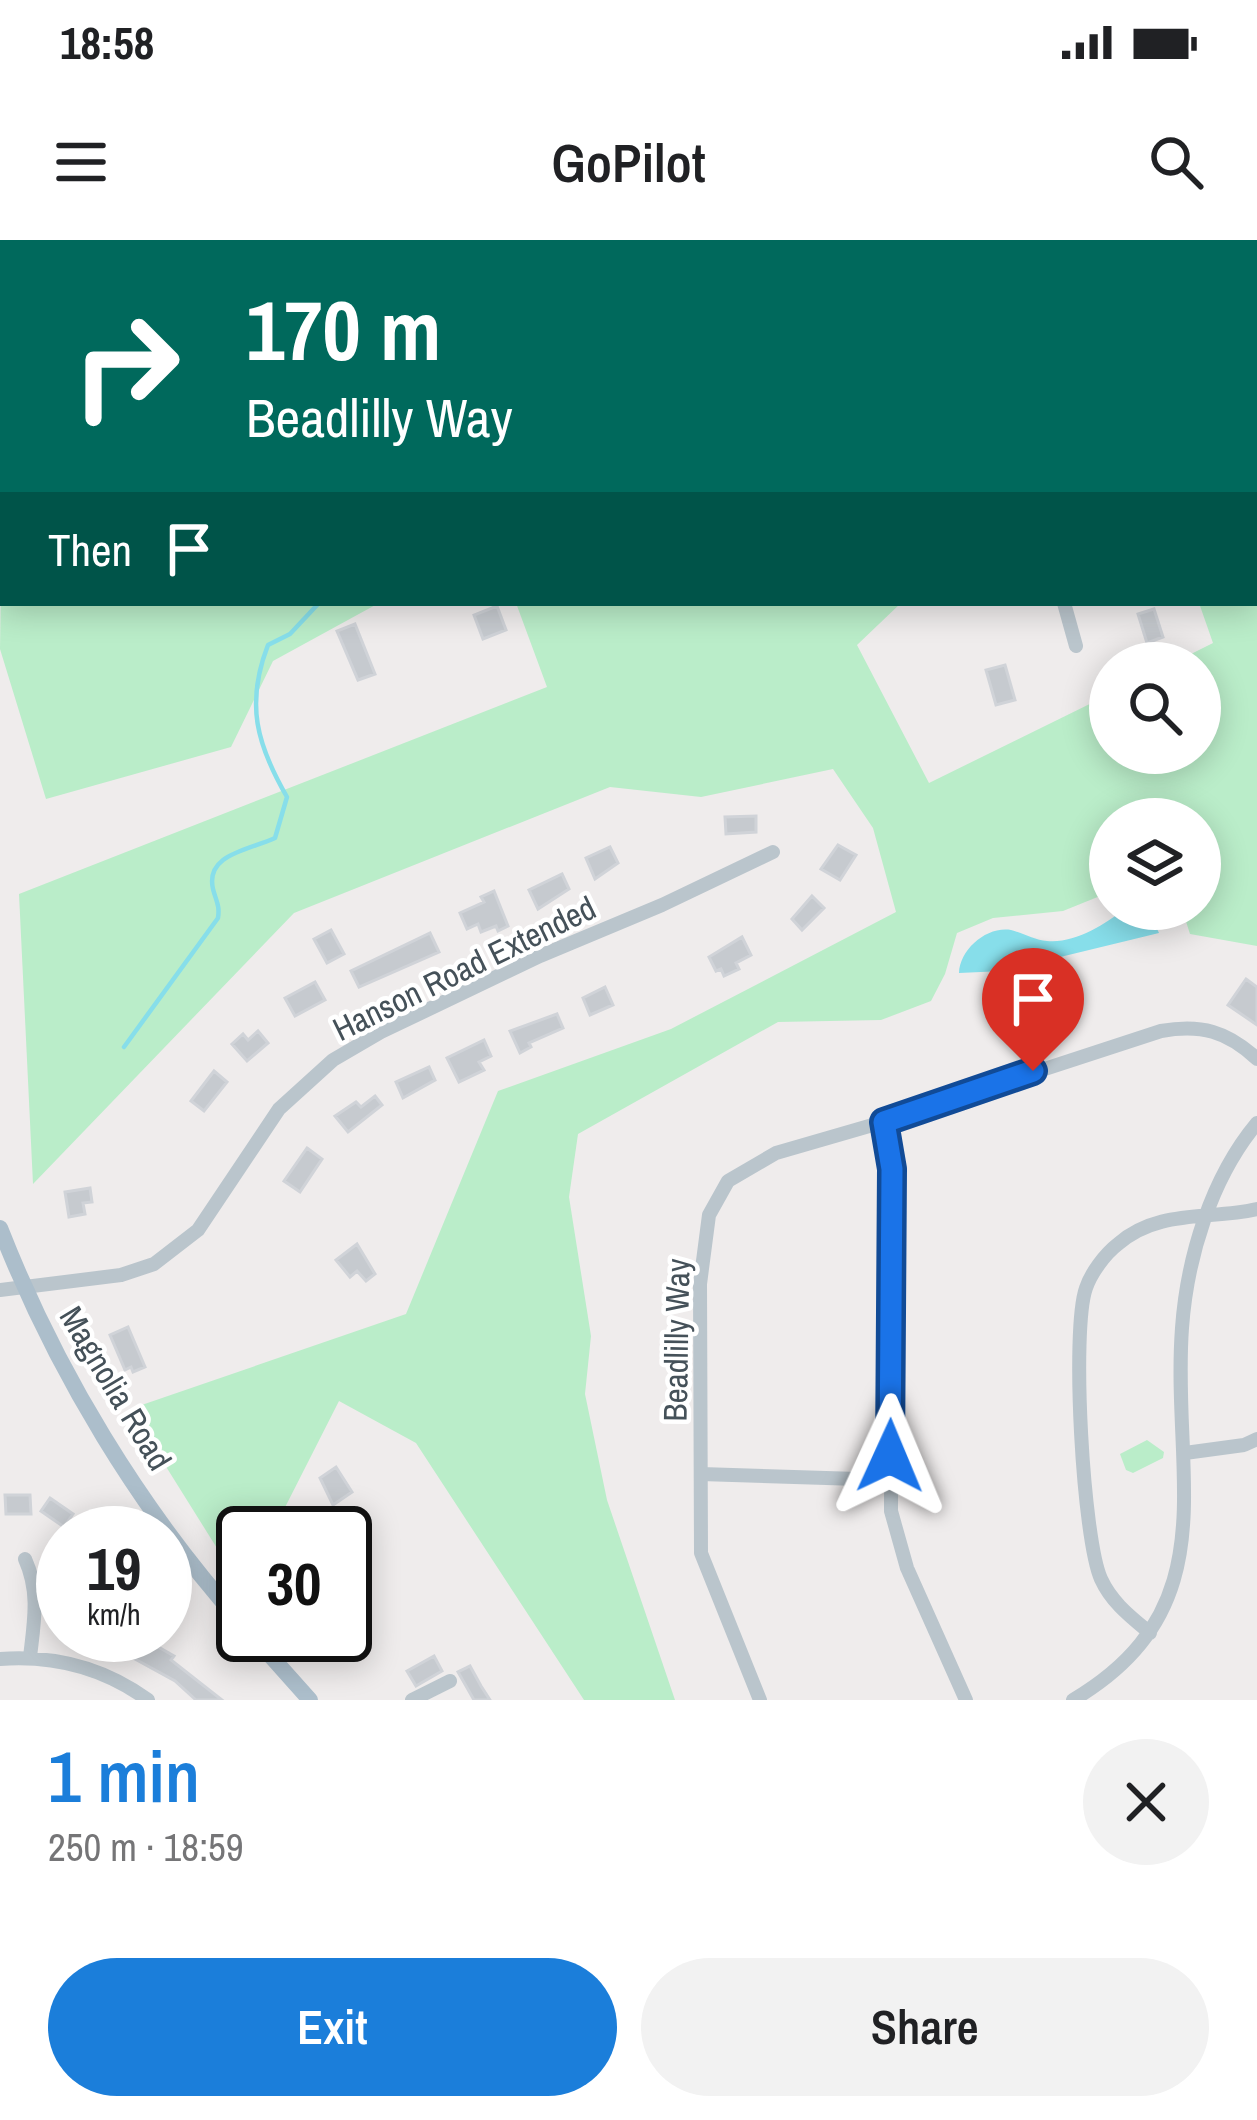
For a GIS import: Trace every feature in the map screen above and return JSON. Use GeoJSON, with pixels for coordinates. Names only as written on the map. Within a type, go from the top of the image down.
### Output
{"type":"FeatureCollection","features":[{"type":"Feature","properties":{"kind":"main road","name":"Magnolia Road"},"geometry":{"type":"LineString","coordinates":[[0,1228],[24,1288],[74,1385],[120,1461],[216,1589]]}},
{"type":"Feature","properties":{"kind":"main road"},"geometry":{"type":"LineString","coordinates":[[276,1662],[310,1700]]}},
{"type":"Feature","properties":{"kind":"street"},"geometry":{"type":"LineString","coordinates":[[1065,606],[1076,646]]}},
{"type":"Feature","properties":{"kind":"street","name":"Hanson Road Extended"},"geometry":{"type":"LineString","coordinates":[[0,1290],[121,1275],[154,1264],[198,1230],[279,1109],[333,1060],[460,994],[773,852]]}},
{"type":"Feature","properties":{"kind":"street","name":"Beadlilly Way"},"geometry":{"type":"LineString","coordinates":[[760,1700],[701,1553],[700,1284],[709,1215],[728,1181],[776,1153],[1178,1028],[1208,1028],[1226,1034],[1257,1059]]}},
{"type":"Feature","properties":{"kind":"street"},"geometry":{"type":"LineString","coordinates":[[884,1122],[892,1169],[892,1511],[907,1568],[966,1700]]}},
{"type":"Feature","properties":{"kind":"street"},"geometry":{"type":"LineString","coordinates":[[1073,1700],[1102,1683],[1150,1633],[1177,1576],[1184,1525],[1182,1332],[1186,1294],[1205,1216],[1257,1123]]}},
{"type":"Feature","properties":{"kind":"street"},"geometry":{"type":"LineString","coordinates":[[1150,1633],[1110,1596],[1094,1553],[1084,1490],[1079,1354],[1086,1288],[1117,1244],[1142,1227],[1188,1214],[1257,1209]]}},
{"type":"Feature","properties":{"kind":"street"},"geometry":{"type":"LineString","coordinates":[[1185,1453],[1257,1439]]}},
{"type":"Feature","properties":{"kind":"street"},"geometry":{"type":"LineString","coordinates":[[701,1474],[890,1480]]}},
{"type":"Feature","properties":{"kind":"street"},"geometry":{"type":"LineString","coordinates":[[26,1559],[36,1602],[30,1657]]}},
{"type":"Feature","properties":{"kind":"street"},"geometry":{"type":"LineString","coordinates":[[0,1659],[30,1657],[99,1672],[148,1700]]}},
{"type":"Feature","properties":{"kind":"street"},"geometry":{"type":"LineString","coordinates":[[412,1700],[450,1682]]}},
{"type":"Feature","properties":{"kind":"green space"},"geometry":{"type":"Polygon","coordinates":[[[1,606],[374,606],[273,661],[231,747],[46,799],[0,649],[1,606]]]}},
{"type":"Feature","properties":{"kind":"green space"},"geometry":{"type":"Polygon","coordinates":[[[517,606],[898,606],[857,645],[929,783],[1089,704],[1089,774],[1221,774],[1221,642],[1213,642],[1200,606],[1257,606],[1257,946],[1190,934],[1189,930],[1221,930],[1221,798],[1089,798],[1089,900],[1063,911],[993,918],[957,933],[931,1001],[881,1020],[778,1022],[578,1134],[569,1197],[591,1336],[585,1394],[607,1500],[675,1700],[584,1700],[416,1443],[339,1401],[286,1506],[216,1506],[216,1547],[130,1409],[406,1314],[498,1091],[671,1029],[896,912],[873,828],[833,769],[701,797],[610,787],[294,913],[33,1184],[19,894],[547,687],[517,606]]]}},
{"type":"Feature","properties":{"kind":"green space"},"geometry":{"type":"Polygon","coordinates":[[[1147,1440],[1164,1452],[1163,1458],[1133,1473],[1126,1470],[1120,1454],[1147,1440]]]}},
{"type":"Feature","properties":{"kind":"water"},"geometry":{"type":"Polygon","coordinates":[[[1011,930],[1047,941],[1091,930],[1159,933],[1003,971],[959,973],[970,948],[993,932],[1011,930]]]}},
{"type":"Feature","properties":{"kind":"building"},"geometry":{"type":"Polygon","coordinates":[[[497,606],[506,630],[483,639],[474,615],[497,606]]]}},
{"type":"Feature","properties":{"kind":"building"},"geometry":{"type":"Polygon","coordinates":[[[1154,609],[1163,637],[1147,642],[1138,614],[1154,609]]]}},
{"type":"Feature","properties":{"kind":"building"},"geometry":{"type":"Polygon","coordinates":[[[355,624],[375,674],[358,680],[337,631],[355,624]]]}},
{"type":"Feature","properties":{"kind":"building"},"geometry":{"type":"Polygon","coordinates":[[[1005,665],[1015,700],[996,705],[986,670],[1005,665]]]}},
{"type":"Feature","properties":{"kind":"building"},"geometry":{"type":"Polygon","coordinates":[[[756,816],[756,832],[726,834],[725,817],[756,816]]]}},
{"type":"Feature","properties":{"kind":"building"},"geometry":{"type":"Polygon","coordinates":[[[838,845],[856,855],[840,880],[821,869],[838,845]]]}},
{"type":"Feature","properties":{"kind":"building"},"geometry":{"type":"Polygon","coordinates":[[[610,847],[618,863],[595,879],[586,858],[610,847]]]}},
{"type":"Feature","properties":{"kind":"building"},"geometry":{"type":"Polygon","coordinates":[[[562,874],[569,889],[538,909],[529,890],[562,874]]]}},
{"type":"Feature","properties":{"kind":"building"},"geometry":{"type":"Polygon","coordinates":[[[494,891],[508,926],[498,931],[496,926],[481,932],[478,924],[467,929],[460,913],[484,902],[481,897],[494,891]]]}},
{"type":"Feature","properties":{"kind":"building"},"geometry":{"type":"Polygon","coordinates":[[[812,896],[824,908],[802,930],[792,919],[812,896]]]}},
{"type":"Feature","properties":{"kind":"building"},"geometry":{"type":"Polygon","coordinates":[[[331,930],[344,954],[327,963],[314,939],[331,930]]]}},
{"type":"Feature","properties":{"kind":"building"},"geometry":{"type":"Polygon","coordinates":[[[430,933],[439,952],[359,987],[351,971],[430,933]]]}},
{"type":"Feature","properties":{"kind":"building"},"geometry":{"type":"Polygon","coordinates":[[[742,937],[751,955],[736,963],[739,969],[724,976],[709,957],[742,937]]]}},
{"type":"Feature","properties":{"kind":"building"},"geometry":{"type":"Polygon","coordinates":[[[1246,979],[1257,987],[1257,1025],[1228,1005],[1246,979]]]}},
{"type":"Feature","properties":{"kind":"building"},"geometry":{"type":"Polygon","coordinates":[[[315,982],[325,1000],[295,1016],[285,998],[315,982]]]}},
{"type":"Feature","properties":{"kind":"building"},"geometry":{"type":"Polygon","coordinates":[[[605,987],[613,1005],[590,1015],[583,998],[605,987]]]}},
{"type":"Feature","properties":{"kind":"building"},"geometry":{"type":"Polygon","coordinates":[[[557,1014],[563,1028],[529,1043],[531,1047],[520,1053],[510,1031],[557,1014]]]}},
{"type":"Feature","properties":{"kind":"building"},"geometry":{"type":"Polygon","coordinates":[[[258,1031],[268,1043],[247,1061],[232,1044],[243,1034],[248,1040],[258,1031]]]}},
{"type":"Feature","properties":{"kind":"building"},"geometry":{"type":"Polygon","coordinates":[[[484,1040],[491,1056],[479,1062],[484,1070],[459,1082],[447,1058],[484,1040]]]}},
{"type":"Feature","properties":{"kind":"building"},"geometry":{"type":"Polygon","coordinates":[[[429,1067],[435,1080],[403,1098],[396,1082],[429,1067]]]}},
{"type":"Feature","properties":{"kind":"building"},"geometry":{"type":"Polygon","coordinates":[[[214,1071],[227,1082],[204,1111],[191,1101],[214,1071]]]}},
{"type":"Feature","properties":{"kind":"building"},"geometry":{"type":"Polygon","coordinates":[[[375,1096],[382,1105],[348,1132],[335,1116],[375,1096]]]}},
{"type":"Feature","properties":{"kind":"building"},"geometry":{"type":"Polygon","coordinates":[[[307,1148],[322,1159],[300,1192],[284,1181],[307,1148]]]}},
{"type":"Feature","properties":{"kind":"building"},"geometry":{"type":"Polygon","coordinates":[[[90,1188],[92,1202],[83,1203],[85,1214],[69,1217],[65,1192],[90,1188]]]}},
{"type":"Feature","properties":{"kind":"building"},"geometry":{"type":"Polygon","coordinates":[[[357,1244],[375,1274],[366,1281],[357,1271],[350,1277],[336,1260],[357,1244]]]}},
{"type":"Feature","properties":{"kind":"building"},"geometry":{"type":"Polygon","coordinates":[[[128,1327],[145,1367],[133,1372],[131,1367],[125,1370],[110,1335],[128,1327]]]}},
{"type":"Feature","properties":{"kind":"building"},"geometry":{"type":"Polygon","coordinates":[[[336,1467],[352,1492],[333,1505],[320,1478],[336,1467]]]}},
{"type":"Feature","properties":{"kind":"building"},"geometry":{"type":"Polygon","coordinates":[[[5,1495],[30,1495],[31,1514],[6,1514],[5,1495]]]}},
{"type":"Feature","properties":{"kind":"building"},"geometry":{"type":"Polygon","coordinates":[[[434,1656],[442,1671],[416,1686],[407,1671],[434,1656]]]}},
{"type":"Feature","properties":{"kind":"building"},"geometry":{"type":"Polygon","coordinates":[[[140,1662],[174,1662],[222,1700],[196,1700],[175,1681],[140,1662]]]}},
{"type":"Feature","properties":{"kind":"building"},"geometry":{"type":"Polygon","coordinates":[[[470,1666],[490,1700],[474,1700],[458,1672],[470,1666]]]}},
{"type":"Feature","properties":{"kind":"waterway"},"geometry":{"type":"LineString","coordinates":[[124,1047],[218,918],[212,877],[216,868],[231,855],[275,838],[287,797],[262,742],[257,686],[268,645],[290,634],[316,606]]}},
{"type":"Feature","properties":{"kind":"route"},"geometry":{"type":"LineString","coordinates":[[890,1456],[892,1169],[884,1122],[1033,1071]]}}]}
